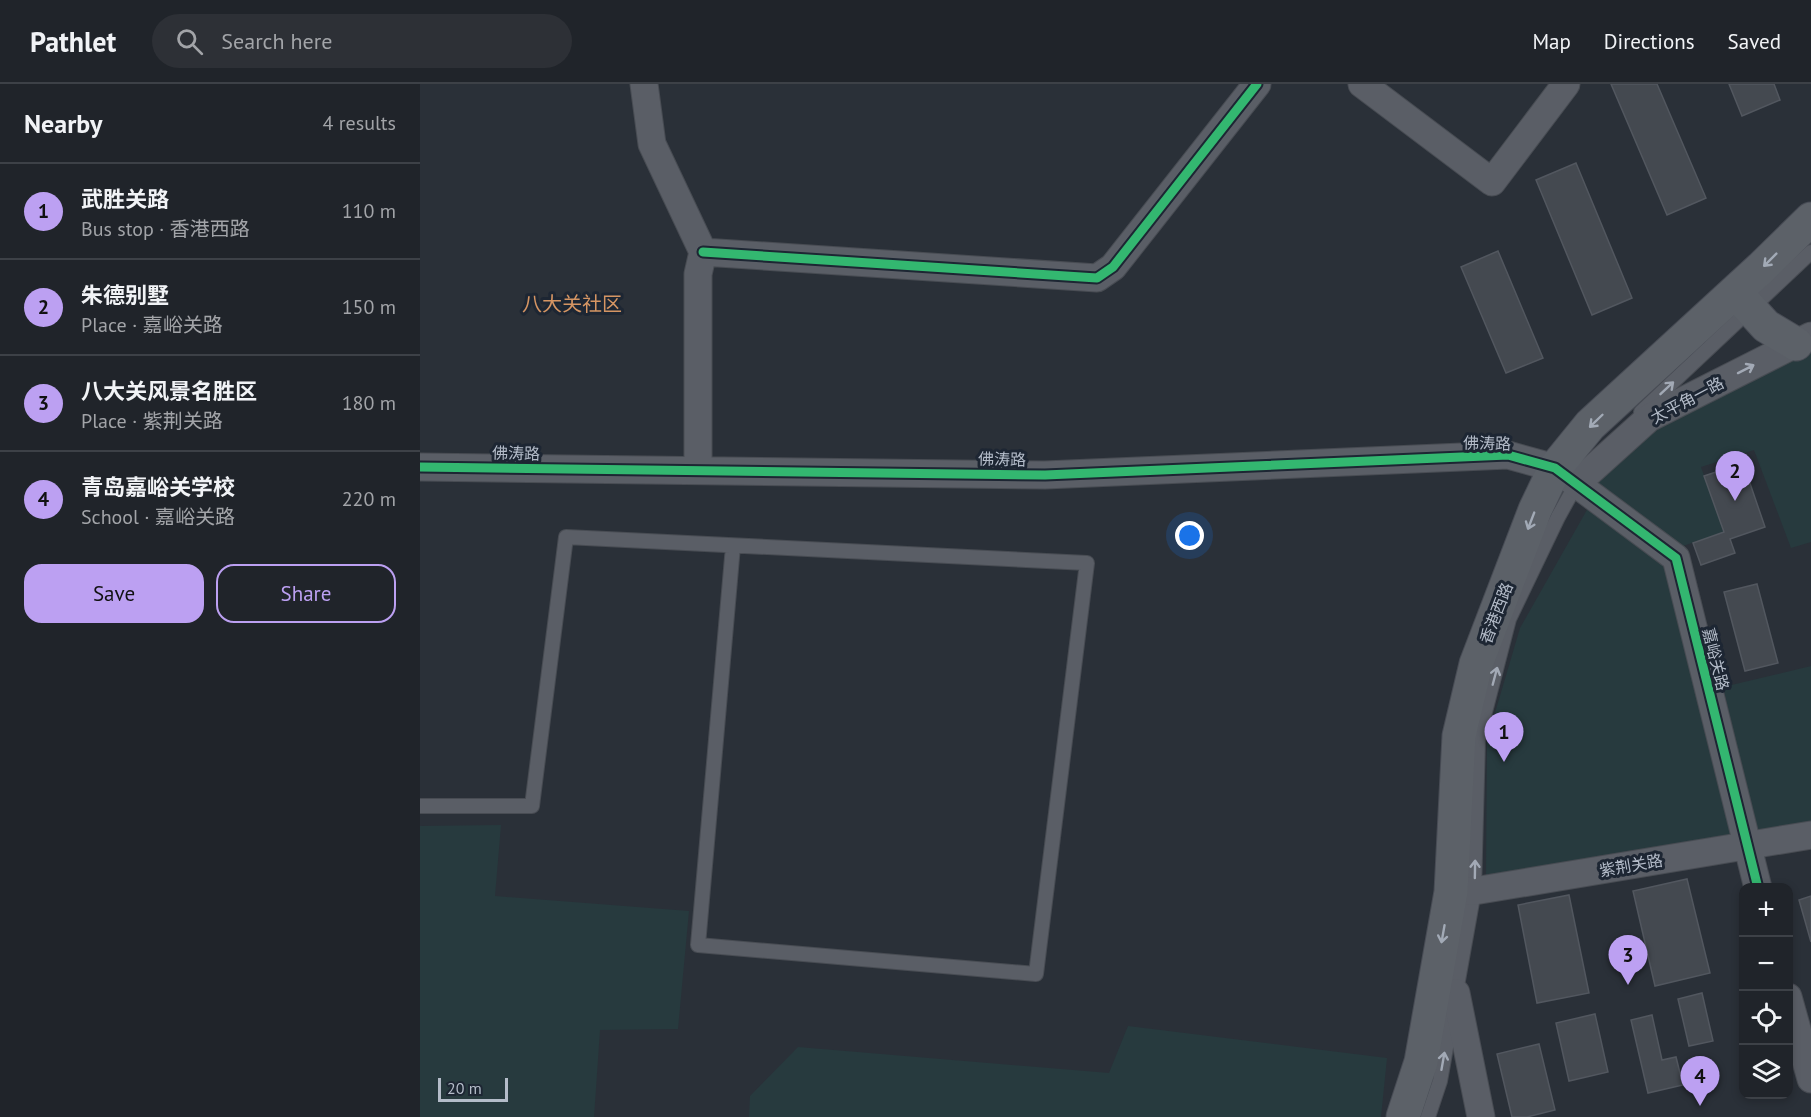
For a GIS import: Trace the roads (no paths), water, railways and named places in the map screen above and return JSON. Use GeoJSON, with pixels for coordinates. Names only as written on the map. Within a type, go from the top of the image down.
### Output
{"type":"FeatureCollection","features":[{"type":"Feature","properties":{"kind":"main road","name":"香港西路"},"geometry":{"type":"LineString","coordinates":[[1403,1117],[1421,1062],[1463,891],[1459,736],[1474,674],[1536,510],[1566,476],[1590,425],[1744,301],[1811,219]]}},
{"type":"Feature","properties":{"kind":"main road"},"geometry":{"type":"LineString","coordinates":[[1744,301],[1766,326],[1803,340]]}},
{"type":"Feature","properties":{"kind":"street"},"geometry":{"type":"LineString","coordinates":[[644,84],[652,144],[703,252],[698,274],[698,470]]}},
{"type":"Feature","properties":{"kind":"street"},"geometry":{"type":"LineString","coordinates":[[703,252],[1096,278],[1113,267],[1257,84]]}},
{"type":"Feature","properties":{"kind":"street"},"geometry":{"type":"LineString","coordinates":[[1362,84],[1492,182],[1566,84]]}},
{"type":"Feature","properties":{"kind":"street","name":"太平角一路"},"geometry":{"type":"LineString","coordinates":[[1566,476],[1649,418],[1803,340]]}},
{"type":"Feature","properties":{"kind":"street","name":"佛涛路"},"geometry":{"type":"LineString","coordinates":[[420,467],[1045,475],[1508,455],[1566,476]]}},
{"type":"Feature","properties":{"kind":"street","name":"嘉峪关路"},"geometry":{"type":"LineString","coordinates":[[1566,476],[1676,558],[1757,883]]}},
{"type":"Feature","properties":{"kind":"street","name":"紫荆关路"},"geometry":{"type":"LineString","coordinates":[[1463,891],[1811,835]]}},
{"type":"Feature","properties":{"kind":"street"},"geometry":{"type":"LineString","coordinates":[[1456,993],[1481,1117]]}},
{"type":"Feature","properties":{"kind":"street"},"geometry":{"type":"LineString","coordinates":[[1793,1016],[1811,1079]]}},
{"type":"Feature","properties":{"kind":"lane","name":"香港西路"},"geometry":{"type":"LineString","coordinates":[[1744,301],[1811,252]]}},
{"type":"Feature","properties":{"kind":"lane"},"geometry":{"type":"LineString","coordinates":[[420,806],[532,806],[566,537],[1087,563],[1036,974],[698,945],[733,546]]}},
{"type":"Feature","properties":{"kind":"lane","name":"香港西路"},"geometry":{"type":"LineString","coordinates":[[1428,1117],[1440,1081],[1456,993],[1463,891]]}},
{"type":"Feature","properties":{"kind":"place","name":"朱德别墅"},"geometry":{"type":"Point","coordinates":[1735,501]}},
{"type":"Feature","properties":{"kind":"place","name":"武胜关路"},"geometry":{"type":"Point","coordinates":[1504,762]}},
{"type":"Feature","properties":{"kind":"place","name":"八大关风景名胜区"},"geometry":{"type":"Point","coordinates":[1628,985]}},
{"type":"Feature","properties":{"kind":"place","name":"青岛嘉峪关学校"},"geometry":{"type":"Point","coordinates":[1700,1106]}},
{"type":"Feature","properties":{"kind":"district","name":"八大关社区"},"geometry":{"type":"Point","coordinates":[572,304]}}]}
